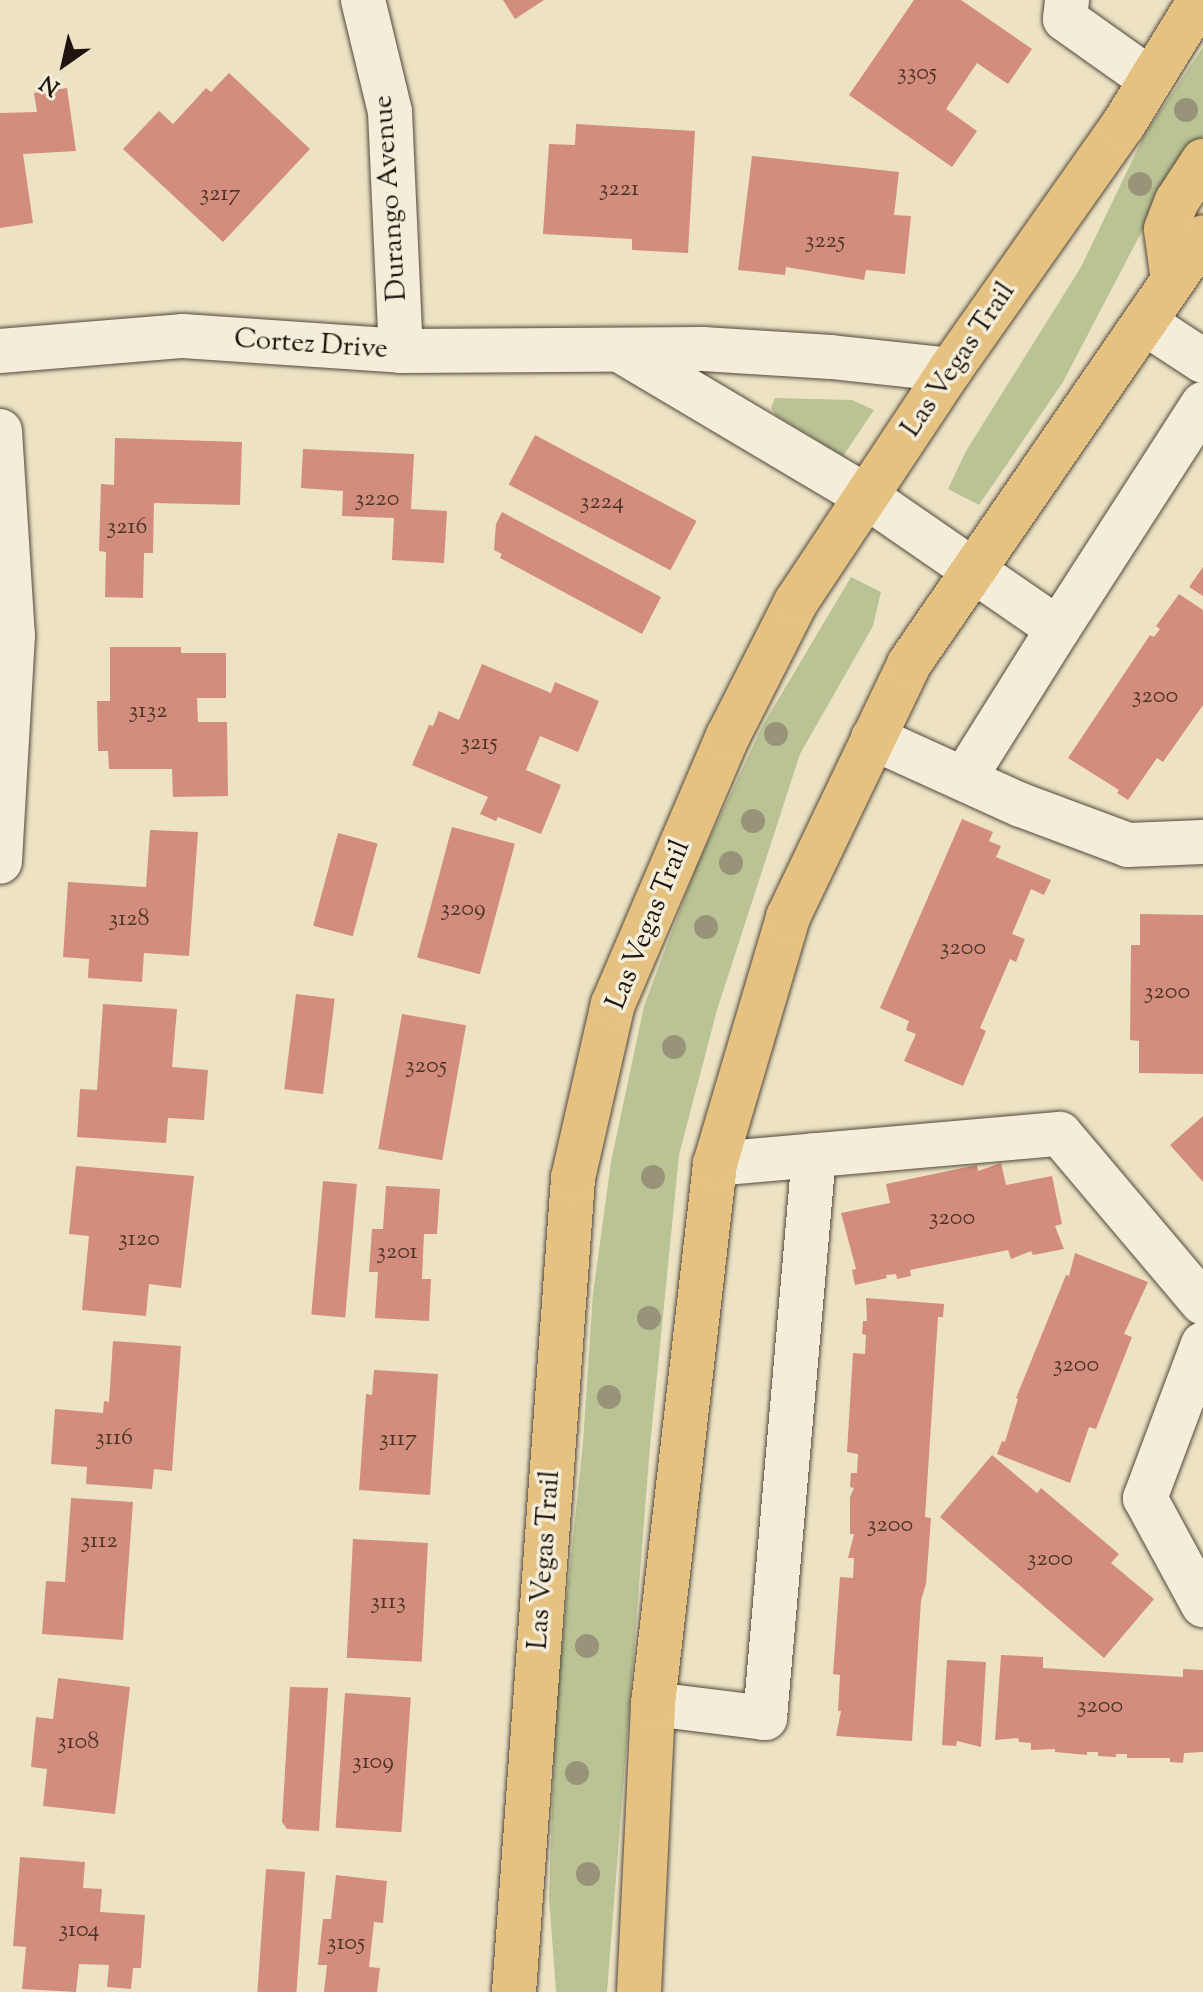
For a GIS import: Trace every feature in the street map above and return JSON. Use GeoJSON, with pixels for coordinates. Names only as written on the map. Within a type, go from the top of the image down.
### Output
{"type":"FeatureCollection","features":[{"type":"Feature","properties":{"kind":"main road","name":"Las Vegas Trail"},"geometry":{"type":"LineString","coordinates":[[514,1992],[573,1178],[613,1004],[758,672],[796,602],[950,370],[1123,125],[1200,0]]}},
{"type":"Feature","properties":{"kind":"main road"},"geometry":{"type":"LineString","coordinates":[[1173,281],[1166,229],[1177,201],[1203,161]]}},
{"type":"Feature","properties":{"kind":"main road"},"geometry":{"type":"LineString","coordinates":[[639,1992],[653,1704],[715,1164],[788,917],[909,664],[1203,237]]}},
{"type":"Feature","properties":{"kind":"street","name":"Durango Avenue"},"geometry":{"type":"LineString","coordinates":[[363,0],[390,112],[401,351]]}},
{"type":"Feature","properties":{"kind":"street"},"geometry":{"type":"LineString","coordinates":[[1067,0],[1065,19],[1151,80]]}},
{"type":"Feature","properties":{"kind":"street"},"geometry":{"type":"LineString","coordinates":[[1145,323],[1203,361]]}},
{"type":"Feature","properties":{"kind":"street","name":"Cortez Drive"},"geometry":{"type":"LineString","coordinates":[[0,351],[183,336],[401,351],[623,352],[703,349],[831,357],[950,370]]}},
{"type":"Feature","properties":{"kind":"street"},"geometry":{"type":"LineString","coordinates":[[623,352],[867,497],[1058,629]]}},
{"type":"Feature","properties":{"kind":"street"},"geometry":{"type":"LineString","coordinates":[[964,779],[1203,404]]}},
{"type":"Feature","properties":{"kind":"street"},"geometry":{"type":"LineString","coordinates":[[0,431],[13,635],[0,862]]}},
{"type":"Feature","properties":{"kind":"street"},"geometry":{"type":"LineString","coordinates":[[873,738],[964,779],[1128,845],[1203,842]]}},
{"type":"Feature","properties":{"kind":"street"},"geometry":{"type":"LineString","coordinates":[[715,1164],[1060,1134],[1203,1303]]}},
{"type":"Feature","properties":{"kind":"street"},"geometry":{"type":"LineString","coordinates":[[653,1704],[765,1718],[814,1155]]}},
{"type":"Feature","properties":{"kind":"street"},"geometry":{"type":"LineString","coordinates":[[1203,1344],[1145,1498],[1203,1605]]}},
{"type":"Feature","properties":{"kind":"green space"},"geometry":{"type":"Polygon","coordinates":[[[1203,47],[1203,136],[1153,210],[1063,382],[979,505],[948,489],[966,451],[1081,267],[1145,134],[1203,47]]]}},
{"type":"Feature","properties":{"kind":"green space"},"geometry":{"type":"Polygon","coordinates":[[[775,398],[852,400],[874,410],[843,456],[776,415],[771,408],[775,398]]]}},
{"type":"Feature","properties":{"kind":"green space"},"geometry":{"type":"Polygon","coordinates":[[[851,577],[881,592],[873,626],[800,754],[717,1010],[679,1155],[650,1446],[607,1992],[556,1992],[549,1897],[556,1699],[583,1443],[593,1294],[611,1162],[644,1006],[697,865],[763,725],[851,577]]]}},
{"type":"Feature","properties":{"kind":"building"},"geometry":{"type":"Polygon","coordinates":[[[503,0],[544,0],[515,19],[503,0]]]}},
{"type":"Feature","properties":{"kind":"building"},"geometry":{"type":"Polygon","coordinates":[[[914,0],[961,0],[1032,49],[1008,84],[977,63],[946,109],[977,131],[952,167],[849,95],[914,0]]]}},
{"type":"Feature","properties":{"kind":"building"},"geometry":{"type":"Polygon","coordinates":[[[229,73],[310,149],[223,242],[123,149],[159,111],[173,124],[206,88],[211,92],[229,73]]]}},
{"type":"Feature","properties":{"kind":"building"},"geometry":{"type":"Polygon","coordinates":[[[67,88],[76,151],[23,154],[33,223],[0,228],[0,113],[37,112],[34,93],[67,88]]]}},
{"type":"Feature","properties":{"kind":"building"},"geometry":{"type":"Polygon","coordinates":[[[576,124],[695,131],[688,253],[632,250],[632,239],[543,234],[549,144],[575,145],[576,124]]]}},
{"type":"Feature","properties":{"kind":"building"},"geometry":{"type":"Polygon","coordinates":[[[752,156],[899,172],[894,215],[911,216],[905,274],[866,270],[864,280],[786,267],[785,275],[738,270],[752,156]]]}},
{"type":"Feature","properties":{"kind":"building"},"geometry":{"type":"Polygon","coordinates":[[[535,435],[697,521],[670,570],[509,484],[535,435]]]}},
{"type":"Feature","properties":{"kind":"building"},"geometry":{"type":"Polygon","coordinates":[[[115,438],[242,442],[240,505],[154,503],[153,553],[144,553],[143,598],[105,597],[106,552],[99,551],[101,484],[114,485],[115,438]]]}},
{"type":"Feature","properties":{"kind":"building"},"geometry":{"type":"Polygon","coordinates":[[[303,449],[414,454],[411,509],[447,511],[444,563],[392,560],[394,518],[342,516],[343,491],[301,488],[303,449]]]}},
{"type":"Feature","properties":{"kind":"building"},"geometry":{"type":"Polygon","coordinates":[[[502,512],[661,597],[642,634],[500,558],[502,554],[494,550],[496,524],[502,512]]]}},
{"type":"Feature","properties":{"kind":"building"},"geometry":{"type":"Polygon","coordinates":[[[1203,567],[1203,596],[1189,587],[1203,567]]]}},
{"type":"Feature","properties":{"kind":"building"},"geometry":{"type":"Polygon","coordinates":[[[1179,594],[1203,610],[1203,705],[1163,762],[1157,758],[1128,800],[1117,793],[1119,790],[1068,758],[1150,635],[1154,637],[1160,629],[1156,626],[1179,594]]]}},
{"type":"Feature","properties":{"kind":"building"},"geometry":{"type":"Polygon","coordinates":[[[110,647],[181,647],[181,653],[226,653],[226,698],[197,698],[198,722],[227,722],[228,796],[173,797],[172,769],[109,769],[108,751],[98,751],[97,701],[110,701],[110,647]]]}},
{"type":"Feature","properties":{"kind":"building"},"geometry":{"type":"Polygon","coordinates":[[[482,664],[551,693],[555,682],[599,701],[578,752],[540,736],[526,770],[561,785],[541,834],[498,817],[496,821],[480,814],[488,797],[412,765],[429,725],[433,726],[439,711],[459,720],[482,664]]]}},
{"type":"Feature","properties":{"kind":"building"},"geometry":{"type":"Polygon","coordinates":[[[962,819],[993,832],[989,841],[1001,846],[996,857],[1051,880],[1044,895],[1031,889],[1012,934],[1025,939],[1016,962],[1010,959],[980,1028],[986,1031],[963,1086],[904,1061],[916,1034],[906,1030],[909,1021],[880,1008],[962,819]]]}},
{"type":"Feature","properties":{"kind":"building"},"geometry":{"type":"Polygon","coordinates":[[[452,827],[515,844],[480,974],[417,957],[452,827]]]}},
{"type":"Feature","properties":{"kind":"building"},"geometry":{"type":"Polygon","coordinates":[[[150,830],[198,832],[189,956],[144,953],[142,982],[88,978],[89,959],[63,957],[68,882],[146,887],[150,830]]]}},
{"type":"Feature","properties":{"kind":"building"},"geometry":{"type":"Polygon","coordinates":[[[338,833],[378,844],[353,936],[313,926],[338,833]]]}},
{"type":"Feature","properties":{"kind":"building"},"geometry":{"type":"Polygon","coordinates":[[[1140,914],[1203,915],[1203,1074],[1139,1073],[1139,1041],[1130,1040],[1131,945],[1140,945],[1140,914]]]}},
{"type":"Feature","properties":{"kind":"building"},"geometry":{"type":"Polygon","coordinates":[[[296,994],[335,999],[323,1094],[284,1089],[296,994]]]}},
{"type":"Feature","properties":{"kind":"building"},"geometry":{"type":"Polygon","coordinates":[[[103,1004],[177,1009],[172,1067],[208,1070],[204,1120],[168,1118],[166,1143],[77,1137],[80,1089],[97,1090],[103,1004]]]}},
{"type":"Feature","properties":{"kind":"building"},"geometry":{"type":"Polygon","coordinates":[[[402,1014],[466,1025],[442,1160],[378,1149],[402,1014]]]}},
{"type":"Feature","properties":{"kind":"building"},"geometry":{"type":"Polygon","coordinates":[[[1203,1116],[1203,1182],[1170,1145],[1203,1116]]]}},
{"type":"Feature","properties":{"kind":"building"},"geometry":{"type":"Polygon","coordinates":[[[1001,1163],[1006,1185],[1052,1176],[1062,1224],[1055,1226],[1064,1249],[1033,1255],[1031,1251],[1011,1259],[1008,1250],[910,1270],[911,1276],[897,1279],[896,1274],[886,1275],[887,1278],[855,1285],[852,1270],[856,1269],[841,1213],[890,1203],[886,1184],[977,1165],[978,1171],[1001,1163]]]}},
{"type":"Feature","properties":{"kind":"building"},"geometry":{"type":"Polygon","coordinates":[[[76,1166],[194,1176],[181,1288],[149,1284],[146,1316],[82,1310],[89,1236],[69,1234],[76,1166]]]}},
{"type":"Feature","properties":{"kind":"building"},"geometry":{"type":"Polygon","coordinates":[[[323,1181],[357,1184],[345,1317],[311,1314],[323,1181]]]}},
{"type":"Feature","properties":{"kind":"building"},"geometry":{"type":"Polygon","coordinates":[[[386,1186],[440,1189],[437,1234],[424,1234],[422,1279],[431,1279],[429,1321],[375,1318],[378,1272],[369,1272],[372,1229],[383,1229],[386,1186]]]}},
{"type":"Feature","properties":{"kind":"building"},"geometry":{"type":"Polygon","coordinates":[[[1075,1253],[1148,1282],[1124,1334],[1132,1337],[1096,1429],[1089,1427],[1070,1483],[997,1454],[1002,1441],[1005,1442],[1016,1398],[1066,1275],[1069,1276],[1075,1253]]]}},
{"type":"Feature","properties":{"kind":"building"},"geometry":{"type":"Polygon","coordinates":[[[866,1298],[944,1304],[943,1317],[938,1317],[925,1517],[931,1518],[926,1584],[921,1600],[912,1741],[836,1736],[841,1711],[838,1711],[840,1675],[833,1674],[840,1577],[853,1578],[854,1558],[848,1558],[854,1534],[850,1534],[850,1497],[854,1488],[850,1487],[851,1473],[857,1473],[858,1454],[847,1452],[853,1353],[865,1354],[866,1335],[862,1334],[863,1321],[867,1321],[866,1298]]]}},
{"type":"Feature","properties":{"kind":"building"},"geometry":{"type":"Polygon","coordinates":[[[113,1341],[181,1346],[172,1471],[154,1469],[152,1489],[86,1484],[87,1467],[51,1464],[55,1409],[103,1413],[104,1401],[109,1402],[113,1341]]]}},
{"type":"Feature","properties":{"kind":"building"},"geometry":{"type":"Polygon","coordinates":[[[374,1370],[438,1374],[430,1495],[359,1490],[366,1394],[372,1395],[374,1370]]]}},
{"type":"Feature","properties":{"kind":"building"},"geometry":{"type":"Polygon","coordinates":[[[992,1455],[1037,1493],[1041,1488],[1119,1554],[1111,1563],[1154,1599],[1104,1658],[940,1517],[992,1455]]]}},
{"type":"Feature","properties":{"kind":"building"},"geometry":{"type":"Polygon","coordinates":[[[71,1498],[133,1502],[123,1640],[42,1634],[46,1581],[65,1582],[71,1498]]]}},
{"type":"Feature","properties":{"kind":"building"},"geometry":{"type":"Polygon","coordinates":[[[353,1539],[428,1543],[422,1662],[347,1658],[353,1539]]]}},
{"type":"Feature","properties":{"kind":"building"},"geometry":{"type":"Polygon","coordinates":[[[1001,1655],[1043,1657],[1043,1668],[1183,1677],[1183,1669],[1203,1670],[1203,1752],[1184,1753],[1183,1763],[1170,1762],[1170,1758],[1127,1758],[1127,1754],[1116,1754],[1116,1757],[1098,1756],[1098,1752],[1087,1752],[1087,1755],[1055,1752],[1055,1749],[1031,1750],[1031,1743],[1019,1742],[1018,1738],[995,1740],[1001,1655]]]}},
{"type":"Feature","properties":{"kind":"building"},"geometry":{"type":"Polygon","coordinates":[[[947,1660],[986,1662],[981,1747],[957,1741],[956,1746],[942,1745],[947,1660]]]}},
{"type":"Feature","properties":{"kind":"building"},"geometry":{"type":"Polygon","coordinates":[[[58,1678],[130,1687],[115,1814],[43,1806],[47,1769],[31,1767],[36,1717],[53,1719],[58,1678]]]}},
{"type":"Feature","properties":{"kind":"building"},"geometry":{"type":"Polygon","coordinates":[[[290,1687],[328,1688],[319,1831],[287,1829],[282,1822],[290,1687]]]}},
{"type":"Feature","properties":{"kind":"building"},"geometry":{"type":"Polygon","coordinates":[[[345,1693],[411,1698],[401,1832],[336,1828],[345,1693]]]}},
{"type":"Feature","properties":{"kind":"building"},"geometry":{"type":"Polygon","coordinates":[[[20,1857],[85,1862],[83,1888],[102,1889],[100,1912],[145,1915],[141,1968],[133,1968],[131,1989],[107,1987],[109,1965],[79,1964],[76,1992],[22,1989],[26,1947],[13,1946],[20,1857]]]}},
{"type":"Feature","properties":{"kind":"building"},"geometry":{"type":"Polygon","coordinates":[[[266,1869],[305,1872],[296,1992],[257,1992],[266,1869]]]}},
{"type":"Feature","properties":{"kind":"building"},"geometry":{"type":"Polygon","coordinates":[[[336,1875],[387,1881],[383,1923],[374,1922],[369,1967],[380,1968],[377,1992],[324,1992],[327,1965],[318,1965],[323,1919],[331,1919],[336,1875]]]}}]}
